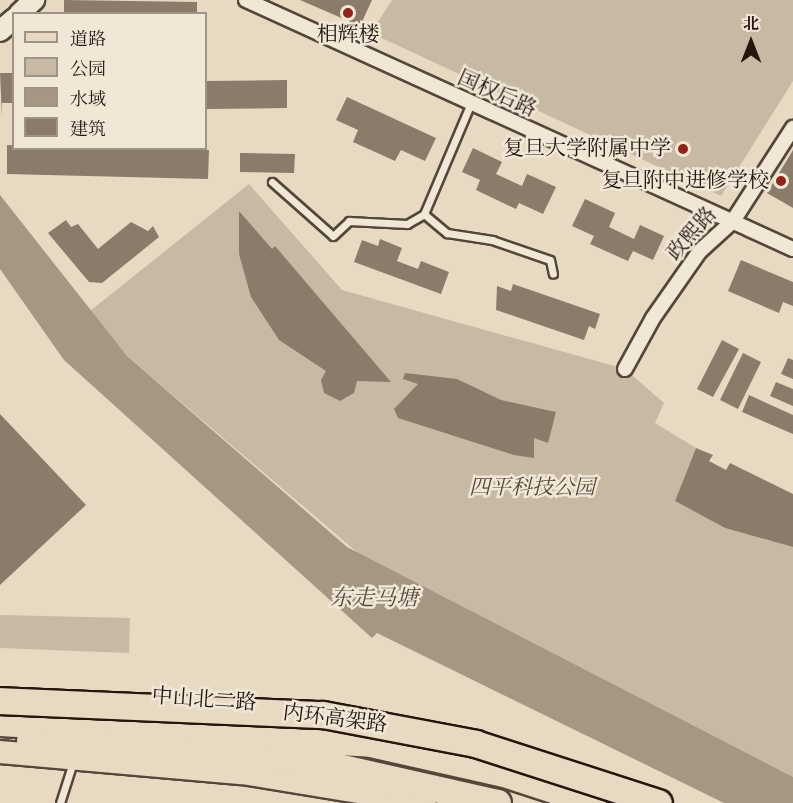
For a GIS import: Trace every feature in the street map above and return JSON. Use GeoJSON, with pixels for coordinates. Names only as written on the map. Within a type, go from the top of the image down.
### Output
{"type":"FeatureCollection","features":[{"type":"Feature","properties":{"kind":"highway","name":"内环高架路"},"geometry":{"type":"LineString","coordinates":[[0,702],[323,715],[476,744],[659,803]]}},
{"type":"Feature","properties":{"kind":"highway","name":"内环高架路"},"geometry":{"type":"LineString","coordinates":[[0,723],[371,744],[504,774],[592,803]]}},
{"type":"Feature","properties":{"kind":"highway"},"geometry":{"type":"LineString","coordinates":[[0,739],[338,767],[498,803]]}},
{"type":"Feature","properties":{"kind":"main road","name":"中山北二路"},"geometry":{"type":"LineString","coordinates":[[0,690],[215,700],[334,715],[443,742],[609,803]]}},
{"type":"Feature","properties":{"kind":"main road"},"geometry":{"type":"LineString","coordinates":[[0,752],[326,783],[425,803]]}},
{"type":"Feature","properties":{"kind":"street"},"geometry":{"type":"LineString","coordinates":[[21,12],[34,0]]}},
{"type":"Feature","properties":{"kind":"street","name":"国权后路"},"geometry":{"type":"LineString","coordinates":[[246,0],[470,105],[793,249]]}},
{"type":"Feature","properties":{"kind":"street"},"geometry":{"type":"LineString","coordinates":[[0,31],[12,21]]}},
{"type":"Feature","properties":{"kind":"street","name":"政熙路"},"geometry":{"type":"LineString","coordinates":[[625,369],[700,251],[733,221],[793,128]]}},
{"type":"Feature","properties":{"kind":"lane"},"geometry":{"type":"LineString","coordinates":[[272,182],[333,236],[349,221],[407,224],[424,214],[470,105]]}},
{"type":"Feature","properties":{"kind":"lane"},"geometry":{"type":"LineString","coordinates":[[424,214],[447,233],[492,240],[550,260],[553,274]]}},
{"type":"Feature","properties":{"kind":"lane"},"geometry":{"type":"LineString","coordinates":[[60,803],[74,758]]}},
{"type":"Feature","properties":{"kind":"green space","name":"复旦大学附属中学"},"geometry":{"type":"Polygon","coordinates":[[[392,0],[793,0],[793,81],[721,196],[371,33],[392,0]]]}},
{"type":"Feature","properties":{"kind":"green space","name":"四平科技公园"},"geometry":{"type":"Polygon","coordinates":[[[249,184],[342,290],[625,369],[664,403],[655,423],[696,448],[675,501],[725,528],[793,547],[793,777],[365,559],[127,356],[90,311],[249,184]]]}},
{"type":"Feature","properties":{"kind":"green space"},"geometry":{"type":"Polygon","coordinates":[[[0,615],[130,618],[129,653],[0,648],[0,615]]]}},
{"type":"Feature","properties":{"kind":"water","name":"东走马塘"},"geometry":{"type":"Polygon","coordinates":[[[0,195],[127,356],[347,547],[793,777],[793,803],[724,803],[377,633],[372,638],[64,360],[0,269],[0,195]]]}},
{"type":"Feature","properties":{"kind":"building"},"geometry":{"type":"Polygon","coordinates":[[[64,0],[197,2],[197,12],[64,12],[64,0]]]}},
{"type":"Feature","properties":{"kind":"building","name":"相辉楼"},"geometry":{"type":"Polygon","coordinates":[[[300,0],[372,0],[360,26],[300,0]]]}},
{"type":"Feature","properties":{"kind":"building"},"geometry":{"type":"Polygon","coordinates":[[[0,73],[12,73],[12,103],[2,103],[2,117],[0,73]]]}},
{"type":"Feature","properties":{"kind":"building"},"geometry":{"type":"Polygon","coordinates":[[[287,80],[287,108],[207,109],[207,81],[287,80]]]}},
{"type":"Feature","properties":{"kind":"building"},"geometry":{"type":"Polygon","coordinates":[[[347,97],[436,138],[425,161],[401,150],[395,161],[353,142],[358,130],[336,120],[347,97]]]}},
{"type":"Feature","properties":{"kind":"building"},"geometry":{"type":"Polygon","coordinates":[[[7,145],[12,145],[12,150],[209,150],[208,179],[7,174],[7,145]]]}},
{"type":"Feature","properties":{"kind":"building"},"geometry":{"type":"Polygon","coordinates":[[[473,148],[502,162],[496,174],[522,186],[527,174],[556,187],[543,214],[519,203],[516,209],[476,190],[480,180],[462,172],[473,148]]]}},
{"type":"Feature","properties":{"kind":"building"},"geometry":{"type":"Polygon","coordinates":[[[793,150],[793,208],[767,193],[793,150]]]}},
{"type":"Feature","properties":{"kind":"building"},"geometry":{"type":"Polygon","coordinates":[[[240,153],[295,154],[294,173],[240,172],[240,153]]]}},
{"type":"Feature","properties":{"kind":"building"},"geometry":{"type":"Polygon","coordinates":[[[585,199],[615,213],[609,227],[634,239],[640,225],[664,236],[653,260],[633,251],[628,261],[590,244],[594,236],[572,226],[585,199]]]}},
{"type":"Feature","properties":{"kind":"building"},"geometry":{"type":"Polygon","coordinates":[[[239,211],[272,249],[275,246],[391,382],[357,381],[354,393],[340,401],[324,393],[321,380],[326,371],[279,340],[251,297],[239,254],[239,211]]]}},
{"type":"Feature","properties":{"kind":"building"},"geometry":{"type":"Polygon","coordinates":[[[66,220],[71,227],[78,224],[98,249],[131,222],[148,231],[153,226],[159,237],[102,283],[89,282],[48,233],[66,220]]]}},
{"type":"Feature","properties":{"kind":"building"},"geometry":{"type":"Polygon","coordinates":[[[380,239],[402,248],[397,261],[418,269],[421,261],[449,272],[441,294],[354,262],[362,240],[378,246],[380,239]]]}},
{"type":"Feature","properties":{"kind":"building"},"geometry":{"type":"Polygon","coordinates":[[[741,260],[793,282],[793,306],[783,302],[779,313],[728,291],[741,260]]]}},
{"type":"Feature","properties":{"kind":"building"},"geometry":{"type":"Polygon","coordinates":[[[513,284],[600,314],[595,329],[589,326],[584,340],[496,310],[497,286],[511,291],[513,284]]]}},
{"type":"Feature","properties":{"kind":"building"},"geometry":{"type":"Polygon","coordinates":[[[722,340],[739,349],[713,397],[697,389],[722,340]]]}},
{"type":"Feature","properties":{"kind":"building"},"geometry":{"type":"Polygon","coordinates":[[[743,353],[761,362],[738,409],[720,400],[743,353]]]}},
{"type":"Feature","properties":{"kind":"building"},"geometry":{"type":"Polygon","coordinates":[[[788,358],[793,360],[793,379],[781,374],[788,358]]]}},
{"type":"Feature","properties":{"kind":"building"},"geometry":{"type":"Polygon","coordinates":[[[405,373],[457,379],[501,400],[556,412],[548,443],[534,438],[534,458],[514,455],[398,418],[394,409],[418,384],[403,379],[405,373]]]}},
{"type":"Feature","properties":{"kind":"building"},"geometry":{"type":"Polygon","coordinates":[[[776,382],[793,389],[793,406],[770,396],[776,382]]]}},
{"type":"Feature","properties":{"kind":"building"},"geometry":{"type":"Polygon","coordinates":[[[749,395],[793,415],[793,434],[742,412],[749,395]]]}},
{"type":"Feature","properties":{"kind":"building"},"geometry":{"type":"Polygon","coordinates":[[[0,414],[86,505],[0,585],[0,414]]]}},
{"type":"Feature","properties":{"kind":"building"},"geometry":{"type":"Polygon","coordinates":[[[696,448],[713,455],[709,461],[726,470],[730,463],[793,494],[793,547],[725,528],[675,501],[696,448]]]}},
{"type":"Feature","properties":{"kind":"place","name":"相辉楼"},"geometry":{"type":"Point","coordinates":[348,13]}},
{"type":"Feature","properties":{"kind":"place","name":"复旦大学附属中学"},"geometry":{"type":"Point","coordinates":[683,149]}},
{"type":"Feature","properties":{"kind":"place","name":"复旦附中进修学校"},"geometry":{"type":"Point","coordinates":[781,181]}}]}
